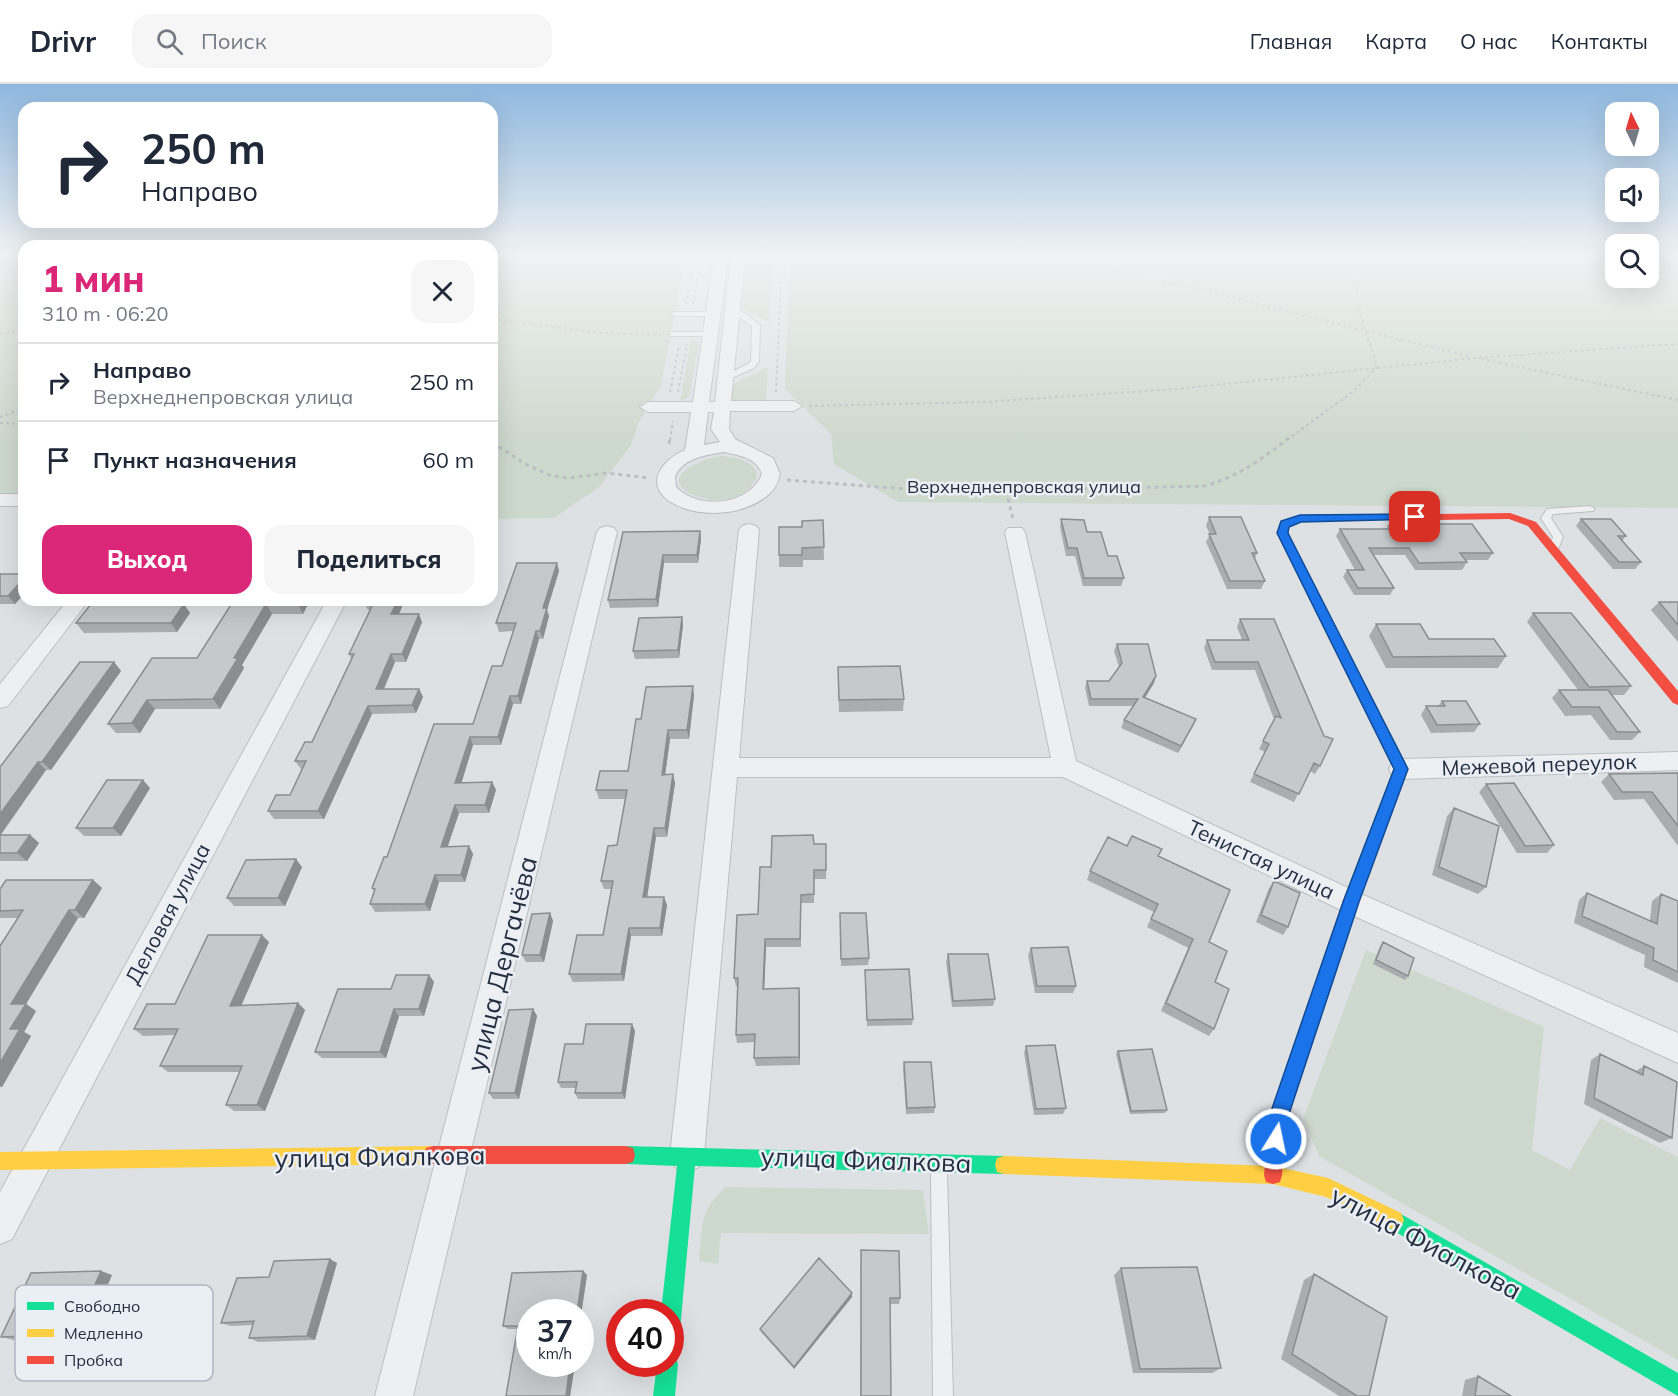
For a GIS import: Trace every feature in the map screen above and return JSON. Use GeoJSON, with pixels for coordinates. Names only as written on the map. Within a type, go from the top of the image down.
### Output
{"type":"FeatureCollection","features":[{"type":"Feature","properties":{"kind":"street"},"geometry":{"type":"LineString","coordinates":[[694,452],[711,318]]}},
{"type":"Feature","properties":{"kind":"street"},"geometry":{"type":"LineString","coordinates":[[731,318],[720,429],[729,443],[749,451],[768,463],[771,480],[764,491],[754,498],[726,507],[690,503],[674,495],[668,488],[666,480],[668,471],[674,463],[694,452],[724,447],[749,451]]}},
{"type":"Feature","properties":{"kind":"street"},"geometry":{"type":"LineString","coordinates":[[648,407],[801,406]]}},
{"type":"Feature","properties":{"kind":"street"},"geometry":{"type":"LineString","coordinates":[[0,500],[18,500]]}},
{"type":"Feature","properties":{"kind":"street"},"geometry":{"type":"LineString","coordinates":[[1273,1175],[1278,1120],[1351,902],[1401,769],[1282,533],[1285,523],[1300,518],[1510,516],[1532,524],[1678,700]]}},
{"type":"Feature","properties":{"kind":"street"},"geometry":{"type":"LineString","coordinates":[[673,1299],[749,530]]}},
{"type":"Feature","properties":{"kind":"street","name":"улица Дергачёва"},"geometry":{"type":"LineString","coordinates":[[394,1396],[607,532]]}},
{"type":"Feature","properties":{"kind":"street"},"geometry":{"type":"LineString","coordinates":[[724,768],[1066,767],[1059,745],[1015,532]]}},
{"type":"Feature","properties":{"kind":"street"},"geometry":{"type":"LineString","coordinates":[[0,700],[75,606]]}},
{"type":"Feature","properties":{"kind":"street","name":"Деловая улица"},"geometry":{"type":"LineString","coordinates":[[0,1227],[334,606]]}},
{"type":"Feature","properties":{"kind":"street","name":"Межевой переулок"},"geometry":{"type":"LineString","coordinates":[[1401,769],[1678,761]]}},
{"type":"Feature","properties":{"kind":"street","name":"Тенистая улица"},"geometry":{"type":"LineString","coordinates":[[1066,767],[1351,902],[1678,1047]]}},
{"type":"Feature","properties":{"kind":"street","name":"улица Фиалкова"},"geometry":{"type":"LineString","coordinates":[[0,1161],[73,1162],[455,1155],[687,1155],[1273,1175],[1328,1188],[1403,1224],[1678,1385]]}},
{"type":"Feature","properties":{"kind":"street"},"geometry":{"type":"LineString","coordinates":[[664,1396],[666,1377]]}},
{"type":"Feature","properties":{"kind":"lane"},"geometry":{"type":"LineString","coordinates":[[725,379],[751,366],[755,361],[756,324],[747,318]]}},
{"type":"Feature","properties":{"kind":"lane"},"geometry":{"type":"LineString","coordinates":[[673,334],[709,334]]}},
{"type":"Feature","properties":{"kind":"lane"},"geometry":{"type":"LineString","coordinates":[[1554,550],[1558,537],[1546,518],[1550,511],[1590,509]]}},
{"type":"Feature","properties":{"kind":"lane"},"geometry":{"type":"LineString","coordinates":[[939,1162],[943,1396]]}},
{"type":"Feature","properties":{"kind":"path"},"geometry":{"type":"LineString","coordinates":[[775,402],[779,318]]}},
{"type":"Feature","properties":{"kind":"path"},"geometry":{"type":"LineString","coordinates":[[1319,318],[1476,358],[1678,400]]}},
{"type":"Feature","properties":{"kind":"path"},"geometry":{"type":"LineString","coordinates":[[1360,318],[1377,368]]}},
{"type":"Feature","properties":{"kind":"path"},"geometry":{"type":"LineString","coordinates":[[498,321],[603,333],[673,334]]}},
{"type":"Feature","properties":{"kind":"path"},"geometry":{"type":"LineString","coordinates":[[0,334],[18,332]]}},
{"type":"Feature","properties":{"kind":"path"},"geometry":{"type":"LineString","coordinates":[[669,444],[688,334]]}},
{"type":"Feature","properties":{"kind":"path"},"geometry":{"type":"LineString","coordinates":[[801,406],[984,402],[1176,389],[1253,383],[1476,358],[1678,344]]}},
{"type":"Feature","properties":{"kind":"path","name":"Верхнеднепровская улица"},"geometry":{"type":"LineString","coordinates":[[771,480],[947,492],[1204,486],[1223,481],[1248,469],[1355,390],[1377,368]]}},
{"type":"Feature","properties":{"kind":"path"},"geometry":{"type":"LineString","coordinates":[[0,417],[18,410]]}},
{"type":"Feature","properties":{"kind":"path"},"geometry":{"type":"LineString","coordinates":[[0,423],[18,424]]}},
{"type":"Feature","properties":{"kind":"path"},"geometry":{"type":"LineString","coordinates":[[498,447],[508,455],[547,474],[563,479],[616,473],[666,480]]}},
{"type":"Feature","properties":{"kind":"path"},"geometry":{"type":"LineString","coordinates":[[1006,491],[1015,532]]}},
{"type":"Feature","properties":{"kind":"shaded area"},"geometry":{"type":"Polygon","coordinates":[[[0,318],[18,318],[18,496],[0,496],[0,318]]]}},
{"type":"Feature","properties":{"kind":"shaded area"},"geometry":{"type":"Polygon","coordinates":[[[498,318],[674,318],[661,385],[638,424],[631,445],[599,487],[554,518],[498,519],[498,318]]]}},
{"type":"Feature","properties":{"kind":"shaded area"},"geometry":{"type":"Polygon","coordinates":[[[788,318],[1678,318],[1678,508],[898,502],[834,464],[831,434],[785,389],[788,318]]]}},
{"type":"Feature","properties":{"kind":"shaded area"},"geometry":{"type":"Polygon","coordinates":[[[691,339],[699,342],[689,397],[680,401],[691,339]]]}},
{"type":"Feature","properties":{"kind":"shaded area"},"geometry":{"type":"Polygon","coordinates":[[[768,367],[766,402],[738,403],[730,398],[732,385],[768,367]]]}},
{"type":"Feature","properties":{"kind":"shaded area"},"geometry":{"type":"Polygon","coordinates":[[[721,456],[742,460],[754,467],[757,476],[752,485],[743,493],[729,499],[713,500],[684,490],[679,483],[684,471],[702,461],[721,456]]]}},
{"type":"Feature","properties":{"kind":"shaded area"},"geometry":{"type":"Polygon","coordinates":[[[1366,950],[1544,1027],[1532,1150],[1570,1170],[1600,1118],[1678,1157],[1678,1360],[1319,1156],[1303,1119],[1366,950]]]}},
{"type":"Feature","properties":{"kind":"shaded area"},"geometry":{"type":"Polygon","coordinates":[[[726,1187],[923,1190],[929,1234],[721,1233],[718,1264],[699,1261],[706,1212],[726,1187]]]}},
{"type":"Feature","properties":{"kind":"building"},"geometry":{"type":"Polygon","coordinates":[[[1209,517],[1241,517],[1257,553],[1252,553],[1265,581],[1230,581],[1209,534],[1216,534],[1209,517]]]}},
{"type":"Feature","properties":{"kind":"building"},"geometry":{"type":"Polygon","coordinates":[[[1061,519],[1084,520],[1087,532],[1101,532],[1108,556],[1117,556],[1124,578],[1084,578],[1077,548],[1068,548],[1061,519]]]}},
{"type":"Feature","properties":{"kind":"building"},"geometry":{"type":"Polygon","coordinates":[[[1434,519],[1438,524],[1472,524],[1493,553],[1460,553],[1467,562],[1419,563],[1409,548],[1369,548],[1394,588],[1358,588],[1347,570],[1364,570],[1340,529],[1397,529],[1391,520],[1434,519]]]}},
{"type":"Feature","properties":{"kind":"building"},"geometry":{"type":"Polygon","coordinates":[[[1581,519],[1611,519],[1626,536],[1618,536],[1641,562],[1619,562],[1581,519]]]}},
{"type":"Feature","properties":{"kind":"building"},"geometry":{"type":"Polygon","coordinates":[[[823,520],[824,547],[802,548],[802,555],[779,555],[779,527],[802,527],[802,521],[823,520]]]}},
{"type":"Feature","properties":{"kind":"building"},"geometry":{"type":"Polygon","coordinates":[[[700,531],[697,555],[663,555],[656,599],[608,600],[623,532],[700,531]]]}},
{"type":"Feature","properties":{"kind":"building"},"geometry":{"type":"Polygon","coordinates":[[[517,563],[557,563],[543,608],[547,608],[540,631],[536,631],[518,696],[510,696],[498,737],[470,737],[455,783],[492,782],[485,805],[455,805],[441,847],[469,846],[461,875],[435,875],[425,904],[370,904],[375,889],[372,888],[384,857],[387,857],[434,724],[473,724],[492,666],[502,666],[516,623],[496,623],[517,563]]]}},
{"type":"Feature","properties":{"kind":"building"},"geometry":{"type":"Polygon","coordinates":[[[0,574],[18,574],[18,585],[8,596],[0,596],[0,574]]]}},
{"type":"Feature","properties":{"kind":"building"},"geometry":{"type":"Polygon","coordinates":[[[1659,602],[1678,602],[1678,625],[1659,602]]]}},
{"type":"Feature","properties":{"kind":"building"},"geometry":{"type":"Polygon","coordinates":[[[89,606],[183,606],[171,623],[76,623],[89,606]]]}},
{"type":"Feature","properties":{"kind":"building"},"geometry":{"type":"Polygon","coordinates":[[[230,606],[265,606],[234,658],[238,658],[213,699],[147,700],[132,723],[108,724],[152,658],[197,658],[230,606]]]}},
{"type":"Feature","properties":{"kind":"building"},"geometry":{"type":"Polygon","coordinates":[[[372,606],[395,606],[391,614],[419,614],[402,654],[391,654],[376,689],[419,689],[412,705],[368,706],[318,811],[268,811],[276,795],[290,795],[306,761],[295,761],[305,742],[312,742],[354,654],[349,654],[372,606]]]}},
{"type":"Feature","properties":{"kind":"building"},"geometry":{"type":"Polygon","coordinates":[[[1533,613],[1571,613],[1631,686],[1589,687],[1533,613]]]}},
{"type":"Feature","properties":{"kind":"building"},"geometry":{"type":"Polygon","coordinates":[[[682,617],[678,650],[633,651],[639,618],[682,617]]]}},
{"type":"Feature","properties":{"kind":"building"},"geometry":{"type":"Polygon","coordinates":[[[1240,619],[1274,619],[1324,736],[1333,739],[1320,766],[1314,763],[1299,794],[1254,774],[1269,744],[1263,741],[1276,716],[1281,718],[1258,662],[1215,662],[1207,640],[1249,640],[1240,619]]]}},
{"type":"Feature","properties":{"kind":"building"},"geometry":{"type":"Polygon","coordinates":[[[1376,624],[1420,624],[1429,639],[1494,639],[1506,656],[1393,657],[1376,624]]]}},
{"type":"Feature","properties":{"kind":"building"},"geometry":{"type":"Polygon","coordinates":[[[1117,644],[1148,644],[1156,676],[1143,697],[1196,719],[1181,746],[1124,720],[1138,699],[1091,699],[1087,681],[1109,681],[1122,663],[1117,644]]]}},
{"type":"Feature","properties":{"kind":"building"},"geometry":{"type":"Polygon","coordinates":[[[80,662],[114,662],[42,762],[38,762],[0,814],[0,767],[80,662]]]}},
{"type":"Feature","properties":{"kind":"building"},"geometry":{"type":"Polygon","coordinates":[[[900,666],[904,699],[839,700],[838,667],[900,666]]]}},
{"type":"Feature","properties":{"kind":"building"},"geometry":{"type":"Polygon","coordinates":[[[693,686],[687,730],[668,730],[662,775],[673,774],[665,828],[654,828],[643,897],[664,897],[660,928],[629,928],[621,974],[569,974],[577,935],[603,935],[613,881],[601,881],[608,846],[617,845],[627,790],[596,790],[600,771],[628,771],[636,719],[641,719],[646,687],[693,686]]]}},
{"type":"Feature","properties":{"kind":"building"},"geometry":{"type":"Polygon","coordinates":[[[1559,690],[1608,690],[1640,732],[1617,732],[1599,707],[1572,707],[1559,690]]]}},
{"type":"Feature","properties":{"kind":"building"},"geometry":{"type":"Polygon","coordinates":[[[1442,701],[1466,701],[1480,724],[1437,725],[1426,706],[1445,706],[1442,701]]]}},
{"type":"Feature","properties":{"kind":"building"},"geometry":{"type":"Polygon","coordinates":[[[1678,773],[1678,826],[1652,792],[1622,792],[1609,774],[1678,773]]]}},
{"type":"Feature","properties":{"kind":"building"},"geometry":{"type":"Polygon","coordinates":[[[107,780],[143,780],[113,828],[76,828],[107,780]]]}},
{"type":"Feature","properties":{"kind":"building"},"geometry":{"type":"Polygon","coordinates":[[[1514,783],[1554,845],[1525,846],[1486,784],[1514,783]]]}},
{"type":"Feature","properties":{"kind":"building"},"geometry":{"type":"Polygon","coordinates":[[[1454,808],[1499,826],[1486,887],[1439,867],[1454,808]]]}},
{"type":"Feature","properties":{"kind":"building"},"geometry":{"type":"Polygon","coordinates":[[[0,835],[30,835],[17,853],[0,853],[0,835]]]}},
{"type":"Feature","properties":{"kind":"building"},"geometry":{"type":"Polygon","coordinates":[[[813,835],[814,844],[826,844],[826,870],[814,870],[814,894],[801,895],[800,939],[765,939],[763,989],[799,988],[799,1057],[754,1058],[755,1034],[736,1035],[738,978],[734,978],[737,915],[758,914],[760,867],[771,867],[772,836],[813,835]]]}},
{"type":"Feature","properties":{"kind":"building"},"geometry":{"type":"Polygon","coordinates":[[[1132,836],[1162,849],[1158,856],[1230,890],[1209,942],[1227,951],[1215,982],[1229,989],[1214,1029],[1166,1003],[1193,939],[1151,919],[1158,904],[1090,871],[1108,837],[1127,846],[1132,836]]]}},
{"type":"Feature","properties":{"kind":"building"},"geometry":{"type":"Polygon","coordinates":[[[296,859],[278,898],[227,898],[246,860],[296,859]]]}},
{"type":"Feature","properties":{"kind":"building"},"geometry":{"type":"Polygon","coordinates":[[[6,880],[93,880],[75,910],[69,910],[11,1004],[26,1004],[10,1029],[20,1029],[0,1063],[0,946],[23,910],[0,911],[0,889],[6,880]]]}},
{"type":"Feature","properties":{"kind":"building"},"geometry":{"type":"Polygon","coordinates":[[[1274,881],[1300,893],[1288,927],[1261,915],[1274,881]]]}},
{"type":"Feature","properties":{"kind":"building"},"geometry":{"type":"Polygon","coordinates":[[[1587,893],[1657,924],[1661,894],[1678,901],[1678,972],[1653,960],[1654,948],[1582,916],[1587,893]]]}},
{"type":"Feature","properties":{"kind":"building"},"geometry":{"type":"Polygon","coordinates":[[[550,913],[540,955],[522,955],[532,914],[550,913]]]}},
{"type":"Feature","properties":{"kind":"building"},"geometry":{"type":"Polygon","coordinates":[[[840,913],[866,913],[869,958],[841,959],[840,913]]]}},
{"type":"Feature","properties":{"kind":"building"},"geometry":{"type":"Polygon","coordinates":[[[208,935],[262,935],[230,1006],[298,1003],[257,1105],[226,1105],[242,1066],[160,1066],[178,1029],[134,1029],[147,1004],[175,1004],[208,935]]]}},
{"type":"Feature","properties":{"kind":"building"},"geometry":{"type":"Polygon","coordinates":[[[1383,942],[1414,958],[1408,976],[1376,960],[1383,942]]]}},
{"type":"Feature","properties":{"kind":"building"},"geometry":{"type":"Polygon","coordinates":[[[1068,947],[1076,986],[1037,986],[1031,948],[1068,947]]]}},
{"type":"Feature","properties":{"kind":"building"},"geometry":{"type":"Polygon","coordinates":[[[948,954],[988,954],[995,999],[953,1001],[948,954]]]}},
{"type":"Feature","properties":{"kind":"building"},"geometry":{"type":"Polygon","coordinates":[[[909,969],[913,1019],[867,1020],[865,970],[909,969]]]}},
{"type":"Feature","properties":{"kind":"building"},"geometry":{"type":"Polygon","coordinates":[[[396,975],[429,975],[419,1009],[394,1009],[380,1052],[315,1052],[338,989],[391,989],[396,975]]]}},
{"type":"Feature","properties":{"kind":"building"},"geometry":{"type":"Polygon","coordinates":[[[533,1009],[515,1093],[489,1093],[509,1010],[533,1009]]]}},
{"type":"Feature","properties":{"kind":"building"},"geometry":{"type":"Polygon","coordinates":[[[586,1024],[632,1024],[622,1093],[575,1093],[577,1082],[558,1082],[565,1044],[583,1044],[586,1024]]]}},
{"type":"Feature","properties":{"kind":"building"},"geometry":{"type":"Polygon","coordinates":[[[1055,1045],[1066,1108],[1036,1109],[1026,1046],[1055,1045]]]}},
{"type":"Feature","properties":{"kind":"building"},"geometry":{"type":"Polygon","coordinates":[[[1152,1049],[1167,1110],[1131,1111],[1118,1051],[1152,1049]]]}},
{"type":"Feature","properties":{"kind":"building"},"geometry":{"type":"Polygon","coordinates":[[[1600,1054],[1643,1075],[1644,1066],[1677,1082],[1672,1138],[1594,1098],[1600,1054]]]}},
{"type":"Feature","properties":{"kind":"building"},"geometry":{"type":"Polygon","coordinates":[[[904,1062],[931,1062],[935,1107],[907,1108],[904,1062]]]}},
{"type":"Feature","properties":{"kind":"building"},"geometry":{"type":"Polygon","coordinates":[[[861,1250],[899,1251],[900,1298],[890,1298],[891,1396],[861,1396],[861,1250]]]}},
{"type":"Feature","properties":{"kind":"building"},"geometry":{"type":"Polygon","coordinates":[[[819,1258],[852,1293],[794,1367],[760,1329],[819,1258]]]}},
{"type":"Feature","properties":{"kind":"building"},"geometry":{"type":"Polygon","coordinates":[[[330,1259],[307,1336],[249,1338],[254,1321],[221,1323],[237,1278],[269,1277],[274,1261],[330,1259]]]}},
{"type":"Feature","properties":{"kind":"building"},"geometry":{"type":"Polygon","coordinates":[[[1197,1267],[1221,1368],[1140,1369],[1121,1268],[1197,1267]]]}},
{"type":"Feature","properties":{"kind":"building"},"geometry":{"type":"Polygon","coordinates":[[[101,1271],[95,1285],[25,1285],[31,1273],[101,1271]]]}},
{"type":"Feature","properties":{"kind":"building"},"geometry":{"type":"Polygon","coordinates":[[[583,1271],[579,1299],[516,1299],[516,1326],[503,1326],[512,1273],[583,1271]]]}},
{"type":"Feature","properties":{"kind":"building"},"geometry":{"type":"Polygon","coordinates":[[[1314,1274],[1387,1317],[1369,1396],[1357,1396],[1292,1354],[1314,1274]]]}},
{"type":"Feature","properties":{"kind":"building"},"geometry":{"type":"Polygon","coordinates":[[[15,1307],[15,1336],[1,1337],[15,1307]]]}},
{"type":"Feature","properties":{"kind":"building"},"geometry":{"type":"Polygon","coordinates":[[[516,1338],[516,1377],[568,1377],[566,1396],[506,1396],[516,1338]]]}},
{"type":"Feature","properties":{"kind":"building"},"geometry":{"type":"Polygon","coordinates":[[[1478,1376],[1511,1396],[1475,1396],[1478,1376]]]}},
{"type":"Feature","properties":{"kind":"traffic: fast"},"geometry":{"type":"LineString","coordinates":[[1353,895],[1401,769],[1282,533],[1285,523],[1300,518],[1437,517]]}},
{"type":"Feature","properties":{"kind":"traffic: fast"},"geometry":{"type":"LineString","coordinates":[[626,1155],[1004,1165]]}},
{"type":"Feature","properties":{"kind":"traffic: fast"},"geometry":{"type":"LineString","coordinates":[[673,1299],[687,1155]]}},
{"type":"Feature","properties":{"kind":"traffic: fast"},"geometry":{"type":"LineString","coordinates":[[1394,1220],[1678,1385]]}},
{"type":"Feature","properties":{"kind":"traffic: fast"},"geometry":{"type":"LineString","coordinates":[[664,1396],[666,1377]]}},
{"type":"Feature","properties":{"kind":"traffic: slow"},"geometry":{"type":"LineString","coordinates":[[0,1161],[433,1155]]}},
{"type":"Feature","properties":{"kind":"traffic: slow"},"geometry":{"type":"LineString","coordinates":[[1004,1165],[1273,1175],[1328,1188],[1394,1220]]}},
{"type":"Feature","properties":{"kind":"traffic: jam"},"geometry":{"type":"LineString","coordinates":[[1437,517],[1510,516],[1532,524],[1678,700]]}},
{"type":"Feature","properties":{"kind":"traffic: jam"},"geometry":{"type":"LineString","coordinates":[[1273,1175],[1278,1121],[1353,895]]}},
{"type":"Feature","properties":{"kind":"traffic: jam"},"geometry":{"type":"LineString","coordinates":[[433,1155],[626,1155]]}},
{"type":"Feature","properties":{"kind":"route"},"geometry":{"type":"LineString","coordinates":[[1276,1139],[1278,1120],[1351,902],[1401,769],[1282,533],[1283,527],[1285,523],[1300,518],[1415,517]]}}]}
